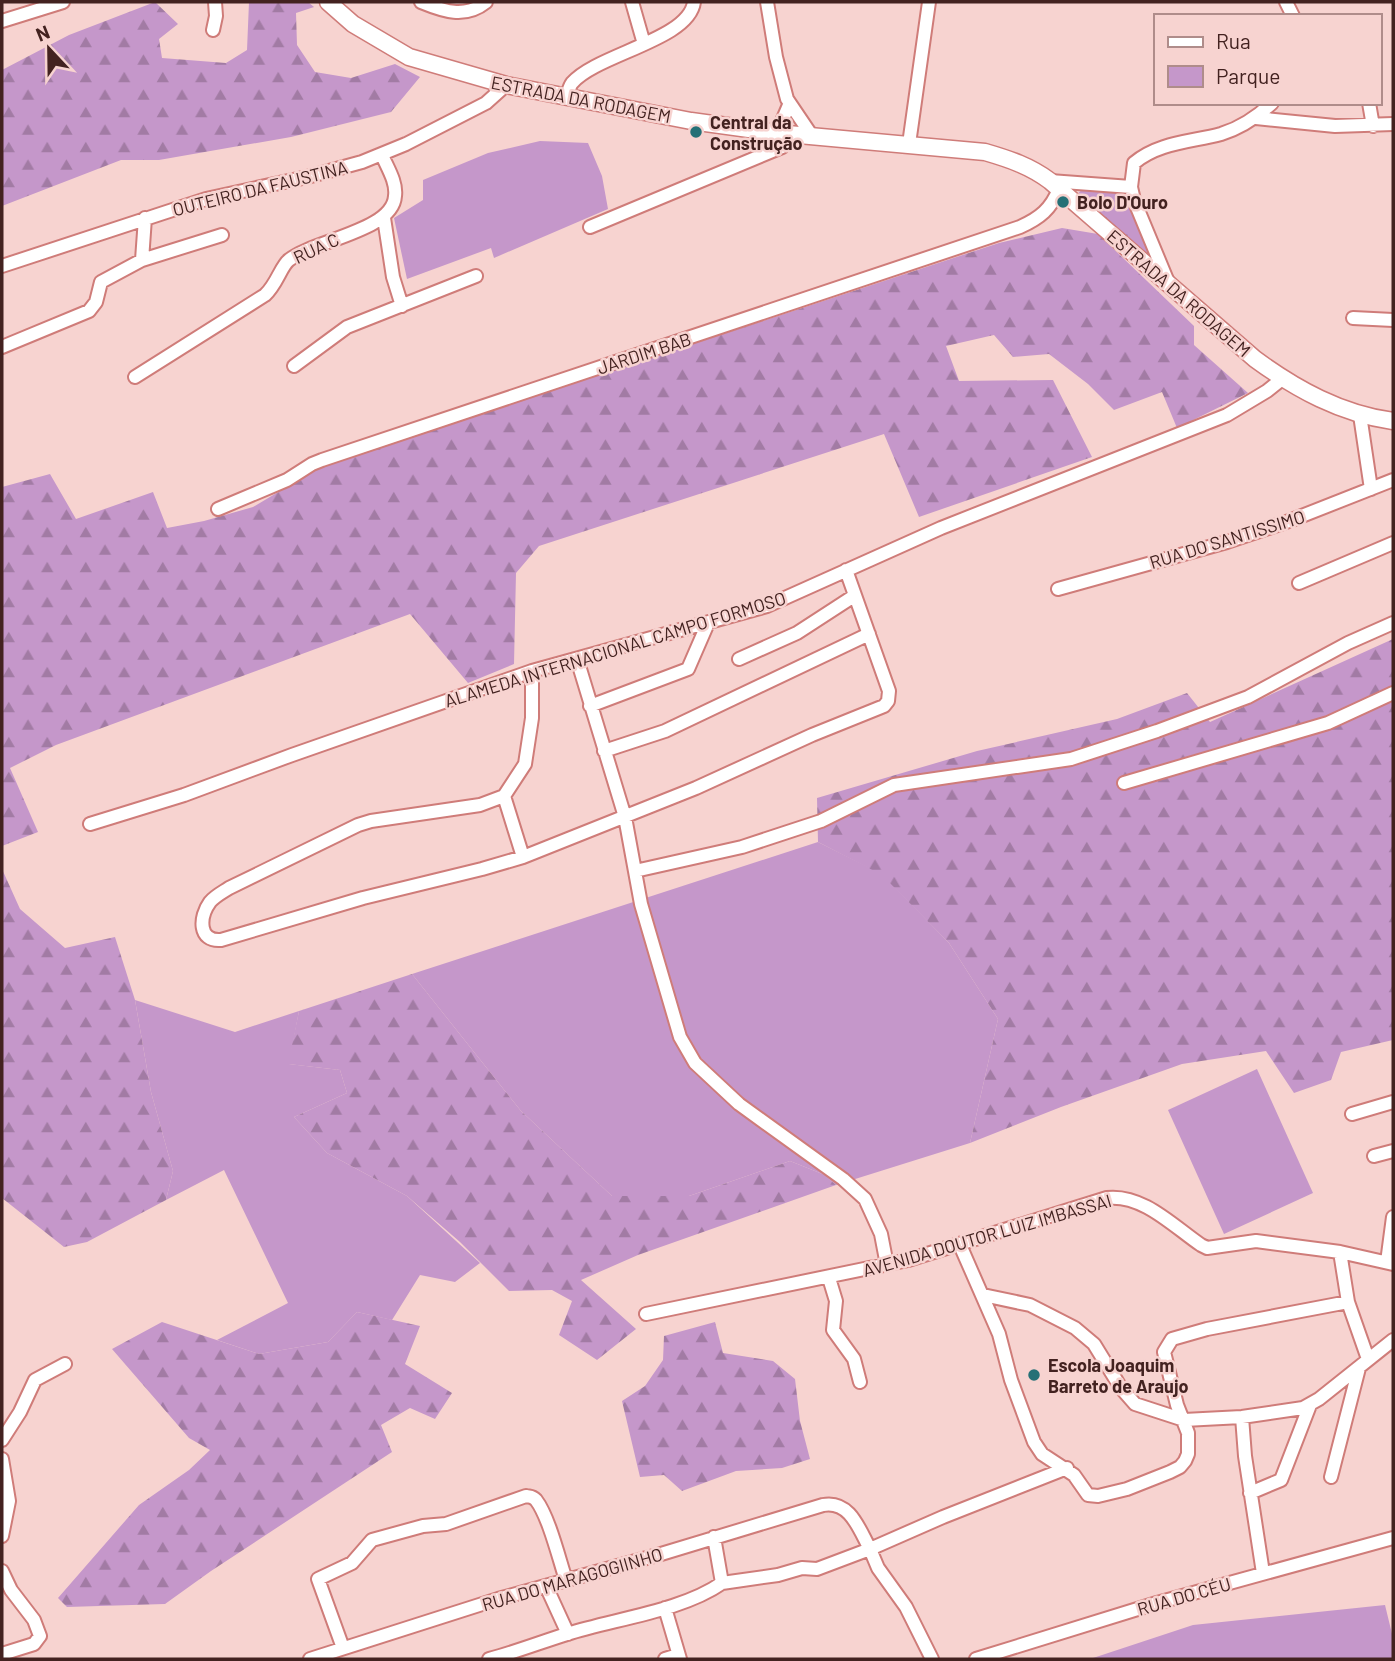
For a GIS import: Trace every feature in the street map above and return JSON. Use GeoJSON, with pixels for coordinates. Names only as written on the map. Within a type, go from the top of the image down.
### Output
{"type":"FeatureCollection","features":[{"type":"Feature","properties":{"kind":"main road","name":"ESTRADA DA RODAGEM"},"geometry":{"type":"LineString","coordinates":[[332,3],[353,24],[401,53],[506,85],[691,121],[783,133],[985,152],[1028,166],[1054,185],[1255,359],[1283,379],[1307,393],[1360,415],[1393,421]]}},
{"type":"Feature","properties":{"kind":"street"},"geometry":{"type":"LineString","coordinates":[[2,20],[63,2]]}},
{"type":"Feature","properties":{"kind":"street"},"geometry":{"type":"LineString","coordinates":[[213,30],[215,2]]}},
{"type":"Feature","properties":{"kind":"street"},"geometry":{"type":"LineString","coordinates":[[421,2],[452,13],[473,10],[486,2]]}},
{"type":"Feature","properties":{"kind":"street"},"geometry":{"type":"LineString","coordinates":[[632,2],[644,44]]}},
{"type":"Feature","properties":{"kind":"street"},"geometry":{"type":"LineString","coordinates":[[566,98],[570,84],[585,73],[677,27],[691,15],[694,2]]}},
{"type":"Feature","properties":{"kind":"street"},"geometry":{"type":"LineString","coordinates":[[767,2],[781,80],[789,105],[812,136]]}},
{"type":"Feature","properties":{"kind":"street"},"geometry":{"type":"LineString","coordinates":[[909,144],[929,2]]}},
{"type":"Feature","properties":{"kind":"street","name":"OUTEIRO DA FAUSTINA"},"geometry":{"type":"LineString","coordinates":[[2,266],[206,199],[307,177],[382,155],[486,103],[506,85]]}},
{"type":"Feature","properties":{"kind":"street"},"geometry":{"type":"LineString","coordinates":[[590,227],[782,148],[789,105]]}},
{"type":"Feature","properties":{"kind":"street"},"geometry":{"type":"LineString","coordinates":[[1169,286],[1134,200],[1131,187],[1134,163],[1142,157],[1184,140],[1231,131],[1256,118],[1270,105]]}},
{"type":"Feature","properties":{"kind":"street"},"geometry":{"type":"LineString","coordinates":[[1369,105],[1374,126]]}},
{"type":"Feature","properties":{"kind":"street"},"geometry":{"type":"LineString","coordinates":[[1256,118],[1335,126],[1393,124]]}},
{"type":"Feature","properties":{"kind":"street"},"geometry":{"type":"LineString","coordinates":[[382,155],[396,193],[384,218],[393,277],[402,306]]}},
{"type":"Feature","properties":{"kind":"street"},"geometry":{"type":"LineString","coordinates":[[1054,185],[1131,187]]}},
{"type":"Feature","properties":{"kind":"street","name":"JARDIM BAB"},"geometry":{"type":"LineString","coordinates":[[218,509],[287,480],[322,460],[1020,227],[1037,220],[1046,212],[1054,185]]}},
{"type":"Feature","properties":{"kind":"street"},"geometry":{"type":"LineString","coordinates":[[142,260],[145,218]]}},
{"type":"Feature","properties":{"kind":"street","name":"RUA C"},"geometry":{"type":"LineString","coordinates":[[135,377],[265,295],[288,260],[384,218]]}},
{"type":"Feature","properties":{"kind":"street"},"geometry":{"type":"LineString","coordinates":[[2,347],[89,311],[96,302],[101,282],[142,260],[222,235]]}},
{"type":"Feature","properties":{"kind":"street"},"geometry":{"type":"LineString","coordinates":[[294,366],[347,327],[476,276]]}},
{"type":"Feature","properties":{"kind":"street"},"geometry":{"type":"LineString","coordinates":[[1353,318],[1393,320]]}},
{"type":"Feature","properties":{"kind":"street","name":"ALAMEDA INTERNACIONAL CAMPO FORMOSO"},"geometry":{"type":"LineString","coordinates":[[90,824],[184,795],[532,671],[767,606],[999,504],[1227,415],[1283,379]]}},
{"type":"Feature","properties":{"kind":"street"},"geometry":{"type":"LineString","coordinates":[[1360,415],[1371,489]]}},
{"type":"Feature","properties":{"kind":"street","name":"RUA DO SANTISSIMO"},"geometry":{"type":"LineString","coordinates":[[1058,589],[1227,542],[1393,480]]}},
{"type":"Feature","properties":{"kind":"street"},"geometry":{"type":"LineString","coordinates":[[1299,583],[1393,543]]}},
{"type":"Feature","properties":{"kind":"street"},"geometry":{"type":"LineString","coordinates":[[532,671],[532,718],[525,764],[504,796],[480,805],[370,821],[344,830],[229,888],[210,902],[201,927],[205,937],[212,941],[221,940],[363,898],[523,857],[625,817],[884,706],[888,701],[889,691],[846,570]]}},
{"type":"Feature","properties":{"kind":"street"},"geometry":{"type":"LineString","coordinates":[[739,659],[797,633],[854,596]]}},
{"type":"Feature","properties":{"kind":"street"},"geometry":{"type":"LineString","coordinates":[[590,706],[682,674],[688,669],[708,623]]}},
{"type":"Feature","properties":{"kind":"street"},"geometry":{"type":"LineString","coordinates":[[635,871],[742,847],[808,825],[894,785],[1071,760],[1248,697],[1348,643],[1393,623]]}},
{"type":"Feature","properties":{"kind":"street"},"geometry":{"type":"LineString","coordinates":[[604,751],[674,727],[869,634]]}},
{"type":"Feature","properties":{"kind":"street"},"geometry":{"type":"LineString","coordinates":[[578,659],[625,817],[641,904],[674,1021],[687,1051],[703,1071],[739,1104],[843,1179],[865,1199],[881,1234],[887,1265]]}},
{"type":"Feature","properties":{"kind":"street"},"geometry":{"type":"LineString","coordinates":[[1124,783],[1328,723],[1393,693]]}},
{"type":"Feature","properties":{"kind":"street"},"geometry":{"type":"LineString","coordinates":[[504,796],[523,857]]}},
{"type":"Feature","properties":{"kind":"street"},"geometry":{"type":"LineString","coordinates":[[1352,1114],[1393,1102]]}},
{"type":"Feature","properties":{"kind":"street"},"geometry":{"type":"LineString","coordinates":[[1374,1156],[1393,1151]]}},
{"type":"Feature","properties":{"kind":"street","name":"AVENIDA DOUTOR LUIZ IMBASSAI"},"geometry":{"type":"LineString","coordinates":[[646,1314],[887,1265],[1121,1196],[1142,1204],[1207,1248],[1256,1241],[1340,1252],[1390,1263]]}},
{"type":"Feature","properties":{"kind":"street"},"geometry":{"type":"LineString","coordinates":[[1390,1263],[1393,1217]]}},
{"type":"Feature","properties":{"kind":"street"},"geometry":{"type":"LineString","coordinates":[[960,1245],[999,1334],[1011,1380],[1034,1442],[1042,1454],[1067,1468],[1088,1495],[1098,1496],[1150,1480],[1180,1467],[1188,1454],[1188,1433],[1164,1352],[1172,1339],[1207,1329],[1348,1302]]}},
{"type":"Feature","properties":{"kind":"street"},"geometry":{"type":"LineString","coordinates":[[1331,1477],[1364,1364],[1348,1302],[1340,1252]]}},
{"type":"Feature","properties":{"kind":"street"},"geometry":{"type":"LineString","coordinates":[[829,1278],[836,1301],[833,1330],[855,1359],[860,1382]]}},
{"type":"Feature","properties":{"kind":"street"},"geometry":{"type":"LineString","coordinates":[[983,1295],[1030,1304],[1075,1328],[1094,1344],[1121,1388],[1135,1404],[1184,1420],[1242,1417],[1310,1405],[1393,1340]]}},
{"type":"Feature","properties":{"kind":"street"},"geometry":{"type":"LineString","coordinates":[[2,1440],[20,1412],[35,1380],[65,1364]]}},
{"type":"Feature","properties":{"kind":"street"},"geometry":{"type":"LineString","coordinates":[[1250,1493],[1281,1480],[1310,1405]]}},
{"type":"Feature","properties":{"kind":"street"},"geometry":{"type":"LineString","coordinates":[[1242,1417],[1250,1493],[1264,1573]]}},
{"type":"Feature","properties":{"kind":"street"},"geometry":{"type":"LineString","coordinates":[[2,1459],[9,1501],[2,1536]]}},
{"type":"Feature","properties":{"kind":"street"},"geometry":{"type":"LineString","coordinates":[[489,1659],[665,1608],[707,1593],[722,1583],[770,1577],[802,1568],[817,1569],[1067,1468]]}},
{"type":"Feature","properties":{"kind":"street"},"geometry":{"type":"LineString","coordinates":[[343,1648],[318,1579],[352,1563],[372,1540],[387,1534],[446,1524],[530,1496],[536,1500],[545,1521],[566,1580]]}},
{"type":"Feature","properties":{"kind":"street","name":"RUA DO MARAGOGIINHO"},"geometry":{"type":"LineString","coordinates":[[310,1659],[816,1506],[836,1503],[844,1508],[855,1521],[870,1549]]}},
{"type":"Feature","properties":{"kind":"street"},"geometry":{"type":"LineString","coordinates":[[714,1536],[722,1583]]}},
{"type":"Feature","properties":{"kind":"street","name":"RUA DO CÉU"},"geometry":{"type":"LineString","coordinates":[[976,1659],[1264,1573],[1393,1538]]}},
{"type":"Feature","properties":{"kind":"street"},"geometry":{"type":"LineString","coordinates":[[870,1549],[878,1568],[906,1607],[932,1659]]}},
{"type":"Feature","properties":{"kind":"street"},"geometry":{"type":"LineString","coordinates":[[2,1571],[11,1590],[29,1612],[40,1632],[34,1644],[18,1655],[2,1654]]}},
{"type":"Feature","properties":{"kind":"street"},"geometry":{"type":"LineString","coordinates":[[546,1586],[568,1634]]}},
{"type":"Feature","properties":{"kind":"street"},"geometry":{"type":"LineString","coordinates":[[665,1608],[679,1657],[665,1659]]}},
{"type":"Feature","properties":{"kind":"green space"},"geometry":{"type":"Polygon","coordinates":[[[155,2],[178,24],[159,39],[162,58],[226,63],[247,50],[249,2],[308,2],[314,7],[296,13],[297,45],[315,72],[351,78],[395,64],[420,77],[391,112],[291,137],[159,160],[121,160],[2,206],[2,70],[69,35],[155,2]]]}},
{"type":"Feature","properties":{"kind":"green space"},"geometry":{"type":"Polygon","coordinates":[[[540,141],[588,143],[602,176],[608,209],[494,258],[491,248],[407,279],[394,218],[423,200],[423,180],[488,153],[540,141]]]}},
{"type":"Feature","properties":{"kind":"green space"},"geometry":{"type":"Polygon","coordinates":[[[1084,188],[1125,188],[1156,260],[1152,263],[1076,195],[1084,188]]]}},
{"type":"Feature","properties":{"kind":"green space"},"geometry":{"type":"Polygon","coordinates":[[[1062,228],[1098,234],[1194,326],[1194,345],[1248,393],[1177,428],[1162,392],[1114,410],[1088,384],[1049,354],[1013,357],[994,335],[946,346],[959,381],[1053,380],[1092,457],[919,517],[884,434],[539,546],[516,573],[514,664],[468,683],[410,614],[56,745],[10,768],[38,832],[2,846],[2,487],[50,474],[76,519],[153,492],[167,528],[204,521],[253,507],[320,467],[999,243],[1062,228]]]}},
{"type":"Feature","properties":{"kind":"green space"},"geometry":{"type":"Polygon","coordinates":[[[1393,639],[1393,1040],[1341,1052],[1331,1080],[1294,1093],[1266,1051],[1182,1064],[970,1143],[998,1019],[949,943],[882,875],[818,842],[817,798],[977,751],[1117,719],[1187,693],[1210,722],[1393,639]]]}},
{"type":"Feature","properties":{"kind":"green space"},"geometry":{"type":"Polygon","coordinates":[[[818,842],[882,874],[949,943],[998,1019],[970,1143],[836,1185],[825,1175],[790,1161],[689,1196],[612,1196],[521,1111],[412,974],[818,842]]]}},
{"type":"Feature","properties":{"kind":"green space"},"geometry":{"type":"Polygon","coordinates":[[[2,869],[20,909],[65,948],[115,937],[135,1000],[151,1092],[173,1171],[166,1200],[87,1242],[64,1247],[2,1198],[2,869]]]}},
{"type":"Feature","properties":{"kind":"green space"},"geometry":{"type":"Polygon","coordinates":[[[412,974],[521,1111],[612,1196],[689,1196],[790,1161],[825,1175],[836,1185],[638,1255],[581,1280],[636,1329],[597,1360],[559,1335],[572,1301],[552,1290],[509,1291],[460,1242],[407,1196],[327,1153],[294,1117],[347,1093],[340,1070],[288,1064],[299,1011],[412,974]]]}},
{"type":"Feature","properties":{"kind":"green space"},"geometry":{"type":"Polygon","coordinates":[[[135,1000],[235,1032],[299,1011],[289,1064],[340,1070],[347,1093],[294,1117],[327,1153],[407,1196],[480,1263],[455,1282],[420,1275],[392,1320],[357,1312],[328,1342],[259,1354],[217,1340],[288,1303],[224,1170],[166,1200],[173,1171],[151,1092],[135,1000]]]}},
{"type":"Feature","properties":{"kind":"green space"},"geometry":{"type":"Polygon","coordinates":[[[1257,1069],[1313,1193],[1224,1234],[1168,1110],[1257,1069]]]}},
{"type":"Feature","properties":{"kind":"green space"},"geometry":{"type":"Polygon","coordinates":[[[357,1312],[420,1326],[405,1364],[452,1393],[435,1419],[410,1408],[381,1425],[392,1452],[165,1604],[67,1607],[58,1598],[139,1505],[189,1470],[210,1450],[189,1438],[112,1349],[162,1322],[259,1354],[328,1342],[357,1312]]]}},
{"type":"Feature","properties":{"kind":"green space"},"geometry":{"type":"Polygon","coordinates":[[[715,1322],[723,1353],[773,1361],[795,1379],[800,1421],[810,1459],[782,1468],[736,1471],[682,1491],[664,1475],[640,1477],[622,1401],[645,1386],[663,1360],[664,1336],[715,1322]]]}},
{"type":"Feature","properties":{"kind":"green space"},"geometry":{"type":"Polygon","coordinates":[[[1385,1605],[1393,1638],[1393,1659],[1090,1659],[1193,1625],[1385,1605]]]}},
{"type":"Feature","properties":{"kind":"place","name":"Central da Construção"},"geometry":{"type":"Point","coordinates":[696,132]}},
{"type":"Feature","properties":{"kind":"place","name":"Bolo D'Ouro"},"geometry":{"type":"Point","coordinates":[1063,202]}},
{"type":"Feature","properties":{"kind":"place","name":"Escola Joaquim Barreto de Araujo"},"geometry":{"type":"Point","coordinates":[1034,1375]}}]}
